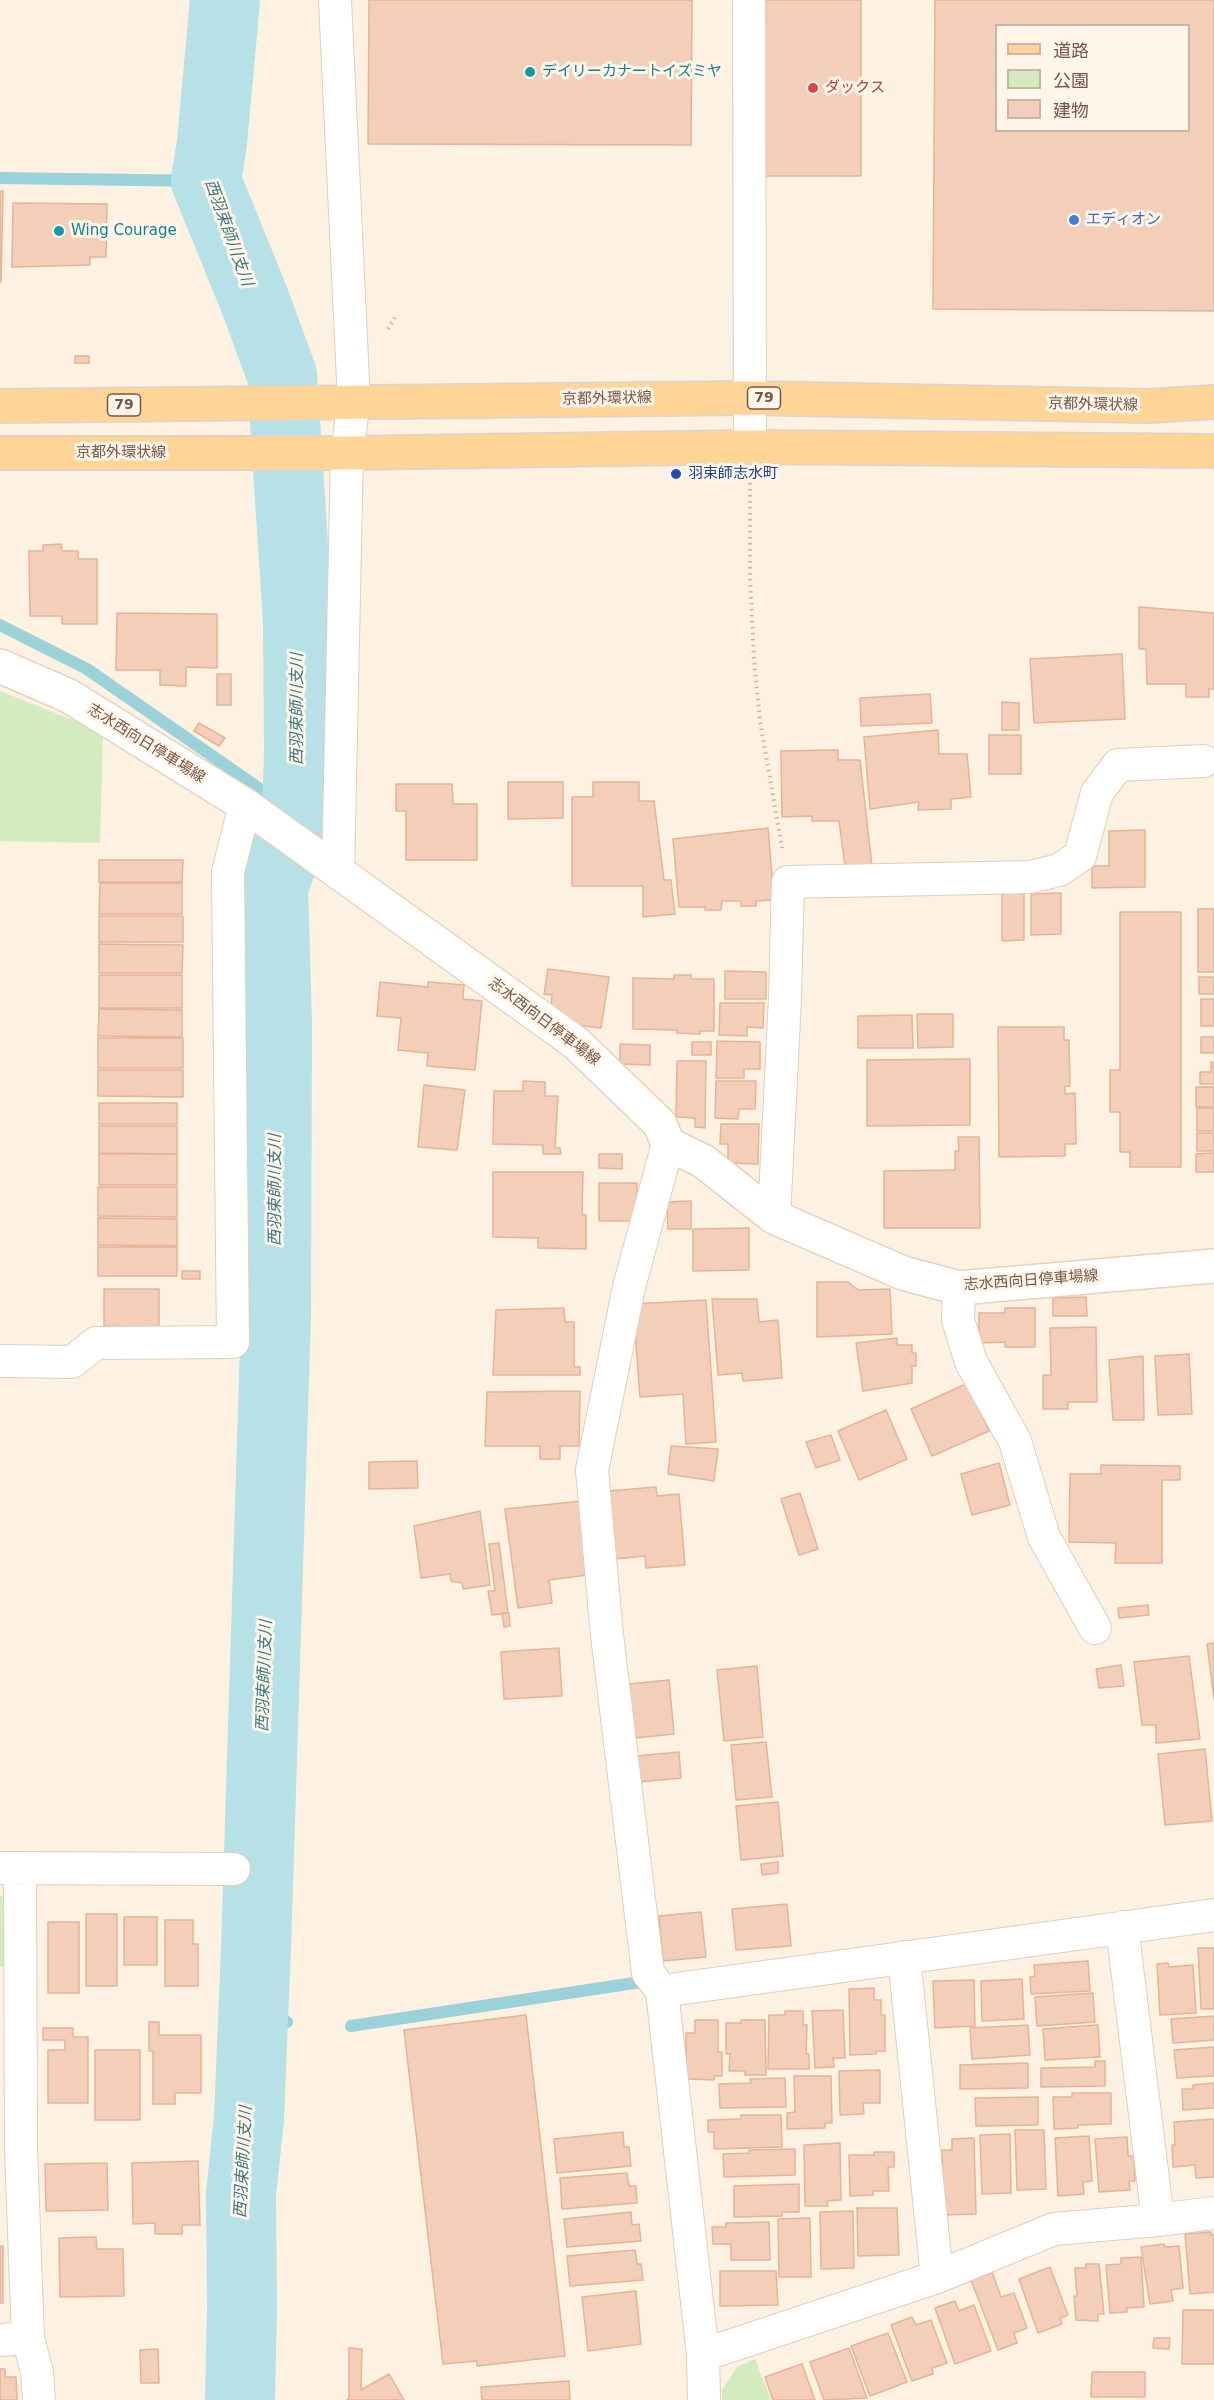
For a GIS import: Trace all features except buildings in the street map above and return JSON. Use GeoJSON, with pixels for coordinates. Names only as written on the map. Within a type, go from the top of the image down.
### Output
{"type":"FeatureCollection","features":[{"type":"Feature","properties":{"kind":"main road","name":"京都外環状線"},"geometry":{"type":"LineString","coordinates":[[0,406],[749,398],[1149,406],[1214,402]]}},
{"type":"Feature","properties":{"kind":"main road","name":"京都外環状線"},"geometry":{"type":"LineString","coordinates":[[0,453],[331,453],[750,447],[1210,452]]}},
{"type":"Feature","properties":{"kind":"main road","name":"志水西向日停車場線"},"geometry":{"type":"LineString","coordinates":[[0,666],[69,696],[245,805],[576,1043],[660,1124],[668,1144],[703,1161],[774,1217],[903,1273],[959,1288],[1214,1266]]}},
{"type":"Feature","properties":{"kind":"street"},"geometry":{"type":"LineString","coordinates":[[335,0],[354,402],[331,453],[338,873]]}},
{"type":"Feature","properties":{"kind":"street"},"geometry":{"type":"LineString","coordinates":[[749,0],[750,447]]}},
{"type":"Feature","properties":{"kind":"street"},"geometry":{"type":"LineString","coordinates":[[1149,406],[1214,391]]}},
{"type":"Feature","properties":{"kind":"street"},"geometry":{"type":"LineString","coordinates":[[774,1217],[788,882],[1030,877],[1059,870],[1080,856],[1097,793],[1118,765],[1203,761]]}},
{"type":"Feature","properties":{"kind":"street"},"geometry":{"type":"LineString","coordinates":[[0,1361],[72,1362],[96,1343],[233,1342],[228,872],[245,805]]}},
{"type":"Feature","properties":{"kind":"street"},"geometry":{"type":"LineString","coordinates":[[668,1144],[629,1287],[592,1470],[607,1635],[648,1973],[662,1990],[703,2355],[704,2400]]}},
{"type":"Feature","properties":{"kind":"street"},"geometry":{"type":"LineString","coordinates":[[959,1288],[958,1320],[971,1362],[1015,1441],[1044,1537],[1095,1628]]}},
{"type":"Feature","properties":{"kind":"street"},"geometry":{"type":"LineString","coordinates":[[39,2400],[37,2372],[14,2339],[10,1868],[234,1869]]}},
{"type":"Feature","properties":{"kind":"street"},"geometry":{"type":"LineString","coordinates":[[662,1990],[1214,1915]]}},
{"type":"Feature","properties":{"kind":"street"},"geometry":{"type":"LineString","coordinates":[[1122,1928],[1158,2220]]}},
{"type":"Feature","properties":{"kind":"street"},"geometry":{"type":"LineString","coordinates":[[904,1957],[937,2277]]}},
{"type":"Feature","properties":{"kind":"street"},"geometry":{"type":"LineString","coordinates":[[703,2355],[937,2277],[1054,2229],[1158,2220],[1214,2212]]}},
{"type":"Feature","properties":{"kind":"path"},"geometry":{"type":"LineString","coordinates":[[750,447],[750,577],[754,660],[760,721],[788,882]]}},
{"type":"Feature","properties":{"kind":"green space"},"geometry":{"type":"Polygon","coordinates":[[[0,691],[103,732],[100,843],[0,841],[0,691]]]}},
{"type":"Feature","properties":{"kind":"green space"},"geometry":{"type":"Polygon","coordinates":[[[0,1895],[9,1903],[8,1967],[0,1967],[0,1895]]]}},
{"type":"Feature","properties":{"kind":"green space"},"geometry":{"type":"Polygon","coordinates":[[[755,2359],[771,2400],[722,2400],[722,2390],[737,2367],[755,2359]]]}},
{"type":"Feature","properties":{"kind":"waterway","name":"西羽束師川支川"},"geometry":{"type":"LineString","coordinates":[[225,0],[212,142],[206,181],[282,375],[298,622],[299,749],[297,823],[273,887],[277,1024],[276,1314],[256,1949],[249,2118],[241,2194],[240,2400]]}},
{"type":"Feature","properties":{"kind":"waterway"},"geometry":{"type":"LineString","coordinates":[[0,178],[206,181]]}},
{"type":"Feature","properties":{"kind":"waterway"},"geometry":{"type":"LineString","coordinates":[[0,625],[87,669],[257,787],[297,823]]}},
{"type":"Feature","properties":{"kind":"waterway"},"geometry":{"type":"LineString","coordinates":[[351,2026],[641,1982]]}},
{"type":"Feature","properties":{"kind":"waterway"},"geometry":{"type":"LineString","coordinates":[[253,2020],[287,2022]]}},
{"type":"Feature","properties":{"kind":"place","name":"デイリーカナートイズミヤ"},"geometry":{"type":"Point","coordinates":[530,72]}},
{"type":"Feature","properties":{"kind":"place","name":"ダックス"},"geometry":{"type":"Point","coordinates":[813,88]}},
{"type":"Feature","properties":{"kind":"place","name":"エディオン"},"geometry":{"type":"Point","coordinates":[1074,220]}},
{"type":"Feature","properties":{"kind":"place","name":"Wing Courage"},"geometry":{"type":"Point","coordinates":[59,231]}},
{"type":"Feature","properties":{"kind":"place","name":"羽束師志水町"},"geometry":{"type":"Point","coordinates":[676,474]}}]}
